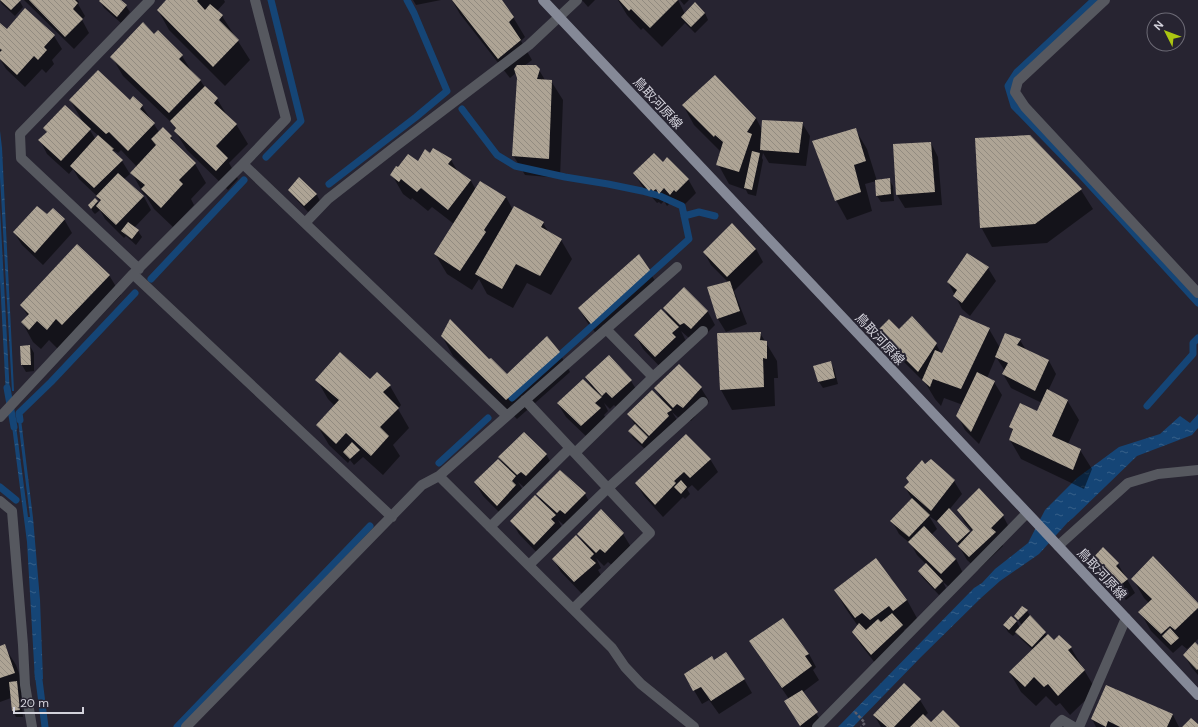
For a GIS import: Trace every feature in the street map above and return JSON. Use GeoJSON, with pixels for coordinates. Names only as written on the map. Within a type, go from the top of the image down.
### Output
{"type":"FeatureCollection","features":[{"type":"Feature","properties":{"kind":"main road","name":"鳥取河原線"},"geometry":{"type":"LineString","coordinates":[[543,0],[1198,695]]}},
{"type":"Feature","properties":{"kind":"street"},"geometry":{"type":"LineString","coordinates":[[150,0],[20,134],[21,158],[136,271],[392,517]]}},
{"type":"Feature","properties":{"kind":"street"},"geometry":{"type":"LineString","coordinates":[[0,417],[136,271],[286,119],[255,0]]}},
{"type":"Feature","properties":{"kind":"street"},"geometry":{"type":"LineString","coordinates":[[305,223],[328,199],[529,45],[577,0]]}},
{"type":"Feature","properties":{"kind":"street"},"geometry":{"type":"LineString","coordinates":[[1105,0],[1018,81],[1015,92],[1025,107],[1198,293]]}},
{"type":"Feature","properties":{"kind":"street"},"geometry":{"type":"LineString","coordinates":[[243,164],[507,416]]}},
{"type":"Feature","properties":{"kind":"street"},"geometry":{"type":"LineString","coordinates":[[186,727],[422,485],[439,476],[677,267]]}},
{"type":"Feature","properties":{"kind":"street"},"geometry":{"type":"LineString","coordinates":[[606,329],[654,377]]}},
{"type":"Feature","properties":{"kind":"street"},"geometry":{"type":"LineString","coordinates":[[490,527],[703,331]]}},
{"type":"Feature","properties":{"kind":"street"},"geometry":{"type":"LineString","coordinates":[[525,400],[650,533],[573,609]]}},
{"type":"Feature","properties":{"kind":"street"},"geometry":{"type":"LineString","coordinates":[[529,565],[608,488],[703,402]]}},
{"type":"Feature","properties":{"kind":"street"},"geometry":{"type":"LineString","coordinates":[[1056,544],[1128,483],[1158,474],[1198,470]]}},
{"type":"Feature","properties":{"kind":"street"},"geometry":{"type":"LineString","coordinates":[[439,476],[612,648],[625,667],[641,684],[694,727]]}},
{"type":"Feature","properties":{"kind":"street"},"geometry":{"type":"LineString","coordinates":[[0,501],[12,511],[23,645],[24,685],[32,727]]}},
{"type":"Feature","properties":{"kind":"street"},"geometry":{"type":"LineString","coordinates":[[817,727],[1030,515]]}},
{"type":"Feature","properties":{"kind":"street"},"geometry":{"type":"LineString","coordinates":[[1079,727],[1126,618]]}},
{"type":"Feature","properties":{"kind":"street"},"geometry":{"type":"LineString","coordinates":[[1055,727],[1062,720],[1074,727]]}},
{"type":"Feature","properties":{"kind":"water"},"geometry":{"type":"Polygon","coordinates":[[[0,131],[14,391],[12,391],[0,177],[0,131]]]}},
{"type":"Feature","properties":{"kind":"water"},"geometry":{"type":"Polygon","coordinates":[[[0,208],[10,396],[6,396],[0,279],[0,208]]]}},
{"type":"Feature","properties":{"kind":"water"},"geometry":{"type":"Polygon","coordinates":[[[20,411],[33,518],[40,600],[43,679],[35,680],[27,542],[11,418],[15,418],[28,517],[30,517],[17,412],[20,411]]]}},
{"type":"Feature","properties":{"kind":"water"},"geometry":{"type":"Polygon","coordinates":[[[1198,414],[1198,428],[1192,435],[1137,456],[1068,522],[1039,554],[1000,581],[981,598],[853,727],[838,727],[974,588],[982,583],[995,569],[1028,543],[1045,510],[1077,478],[1119,447],[1160,434],[1180,416],[1190,423],[1198,414]]]}},
{"type":"Feature","properties":{"kind":"building"},"geometry":{"type":"Polygon","coordinates":[[[0,0],[21,0],[11,10],[0,0]]]}},
{"type":"Feature","properties":{"kind":"building"},"geometry":{"type":"Polygon","coordinates":[[[29,0],[75,0],[78,3],[73,9],[83,19],[65,37],[29,0]]]}},
{"type":"Feature","properties":{"kind":"building"},"geometry":{"type":"Polygon","coordinates":[[[121,0],[127,5],[117,17],[99,1],[121,0]]]}},
{"type":"Feature","properties":{"kind":"building"},"geometry":{"type":"Polygon","coordinates":[[[166,0],[198,0],[197,1],[205,10],[210,4],[223,15],[219,20],[239,40],[213,67],[157,10],[166,0]]]}},
{"type":"Feature","properties":{"kind":"building"},"geometry":{"type":"Polygon","coordinates":[[[452,0],[502,0],[514,17],[509,22],[521,40],[498,59],[452,0]]]}},
{"type":"Feature","properties":{"kind":"building"},"geometry":{"type":"Polygon","coordinates":[[[619,0],[678,0],[650,28],[631,9],[629,11],[619,0]]]}},
{"type":"Feature","properties":{"kind":"building"},"geometry":{"type":"Polygon","coordinates":[[[695,2],[705,13],[691,27],[681,17],[695,2]]]}},
{"type":"Feature","properties":{"kind":"building"},"geometry":{"type":"Polygon","coordinates":[[[25,8],[55,35],[44,47],[47,50],[38,60],[34,56],[17,75],[0,59],[0,52],[2,50],[0,49],[0,23],[7,29],[25,8]]]}},
{"type":"Feature","properties":{"kind":"building"},"geometry":{"type":"Polygon","coordinates":[[[143,22],[154,34],[158,30],[183,55],[179,59],[201,80],[169,113],[110,57],[143,22]]]}},
{"type":"Feature","properties":{"kind":"building"},"geometry":{"type":"Polygon","coordinates":[[[517,65],[536,65],[540,69],[537,79],[552,80],[549,159],[512,156],[517,78],[514,69],[517,65]]]}},
{"type":"Feature","properties":{"kind":"building"},"geometry":{"type":"Polygon","coordinates":[[[98,70],[130,100],[133,96],[143,105],[140,109],[155,123],[128,151],[109,132],[106,134],[69,100],[98,70]]]}},
{"type":"Feature","properties":{"kind":"building"},"geometry":{"type":"Polygon","coordinates":[[[715,75],[756,118],[747,132],[752,134],[739,172],[716,165],[723,142],[715,135],[714,137],[682,105],[715,75]]]}},
{"type":"Feature","properties":{"kind":"building"},"geometry":{"type":"Polygon","coordinates":[[[205,86],[218,98],[214,103],[237,124],[216,146],[228,158],[216,171],[174,131],[176,128],[170,121],[205,86]]]}},
{"type":"Feature","properties":{"kind":"building"},"geometry":{"type":"Polygon","coordinates":[[[65,105],[91,129],[61,161],[38,140],[47,132],[43,128],[65,105]]]}},
{"type":"Feature","properties":{"kind":"building"},"geometry":{"type":"Polygon","coordinates":[[[762,120],[803,122],[799,153],[760,150],[762,120]]]}},
{"type":"Feature","properties":{"kind":"building"},"geometry":{"type":"Polygon","coordinates":[[[163,127],[172,136],[170,138],[196,163],[179,180],[183,184],[161,208],[141,189],[145,185],[130,173],[156,145],[151,139],[163,127]]]}},
{"type":"Feature","properties":{"kind":"building"},"geometry":{"type":"Polygon","coordinates":[[[856,128],[866,161],[854,165],[861,192],[835,201],[812,141],[856,128]]]}},
{"type":"Feature","properties":{"kind":"building"},"geometry":{"type":"Polygon","coordinates":[[[98,135],[114,149],[112,150],[123,160],[94,188],[70,166],[98,135]]]}},
{"type":"Feature","properties":{"kind":"building"},"geometry":{"type":"Polygon","coordinates":[[[1030,135],[1082,189],[1035,224],[980,228],[975,138],[1030,135]]]}},
{"type":"Feature","properties":{"kind":"building"},"geometry":{"type":"Polygon","coordinates":[[[931,142],[935,192],[896,195],[893,144],[931,142]]]}},
{"type":"Feature","properties":{"kind":"building"},"geometry":{"type":"Polygon","coordinates":[[[433,148],[452,159],[448,164],[471,180],[448,210],[421,188],[417,192],[401,179],[399,182],[390,175],[396,166],[398,167],[408,154],[418,161],[425,149],[430,153],[433,148]]]}},
{"type":"Feature","properties":{"kind":"building"},"geometry":{"type":"Polygon","coordinates":[[[752,151],[760,153],[752,190],[744,188],[752,151]]]}},
{"type":"Feature","properties":{"kind":"building"},"geometry":{"type":"Polygon","coordinates":[[[654,153],[663,162],[667,157],[689,179],[676,192],[674,190],[670,195],[664,188],[659,194],[656,189],[653,191],[651,189],[649,191],[633,173],[654,153]]]}},
{"type":"Feature","properties":{"kind":"building"},"geometry":{"type":"Polygon","coordinates":[[[118,173],[144,196],[116,225],[96,206],[101,200],[96,196],[118,173]]]}},
{"type":"Feature","properties":{"kind":"building"},"geometry":{"type":"Polygon","coordinates":[[[299,177],[317,194],[304,206],[288,190],[299,177]]]}},
{"type":"Feature","properties":{"kind":"building"},"geometry":{"type":"Polygon","coordinates":[[[890,178],[891,194],[876,196],[875,180],[890,178]]]}},
{"type":"Feature","properties":{"kind":"building"},"geometry":{"type":"Polygon","coordinates":[[[480,181],[506,197],[484,230],[486,232],[460,271],[434,254],[480,181]]]}},
{"type":"Feature","properties":{"kind":"building"},"geometry":{"type":"Polygon","coordinates":[[[95,198],[98,201],[91,209],[88,205],[95,198]]]}},
{"type":"Feature","properties":{"kind":"building"},"geometry":{"type":"Polygon","coordinates":[[[37,206],[47,214],[53,208],[65,219],[35,253],[13,232],[37,206]]]}},
{"type":"Feature","properties":{"kind":"building"},"geometry":{"type":"Polygon","coordinates":[[[514,206],[544,222],[541,227],[562,239],[540,276],[516,264],[502,289],[475,274],[514,206]]]}},
{"type":"Feature","properties":{"kind":"building"},"geometry":{"type":"Polygon","coordinates":[[[128,222],[139,230],[132,239],[121,231],[128,222]]]}},
{"type":"Feature","properties":{"kind":"building"},"geometry":{"type":"Polygon","coordinates":[[[732,223],[756,249],[727,277],[703,252],[732,223]]]}},
{"type":"Feature","properties":{"kind":"building"},"geometry":{"type":"Polygon","coordinates":[[[77,244],[110,275],[62,325],[56,319],[47,330],[37,321],[29,330],[21,322],[29,314],[20,305],[77,244]]]}},
{"type":"Feature","properties":{"kind":"building"},"geometry":{"type":"Polygon","coordinates":[[[967,253],[989,267],[962,303],[953,296],[957,290],[947,282],[967,253]]]}},
{"type":"Feature","properties":{"kind":"building"},"geometry":{"type":"Polygon","coordinates":[[[639,254],[650,270],[591,324],[578,308],[639,254]]]}},
{"type":"Feature","properties":{"kind":"building"},"geometry":{"type":"Polygon","coordinates":[[[730,281],[740,311],[717,319],[707,287],[730,281]]]}},
{"type":"Feature","properties":{"kind":"building"},"geometry":{"type":"Polygon","coordinates":[[[684,287],[708,311],[691,329],[684,323],[680,325],[663,308],[684,287]]]}},
{"type":"Feature","properties":{"kind":"building"},"geometry":{"type":"Polygon","coordinates":[[[661,309],[679,327],[672,333],[676,337],[655,357],[634,335],[661,309]]]}},
{"type":"Feature","properties":{"kind":"building"},"geometry":{"type":"Polygon","coordinates":[[[960,315],[990,328],[961,389],[933,379],[930,387],[922,380],[935,350],[942,353],[960,315]]]}},
{"type":"Feature","properties":{"kind":"building"},"geometry":{"type":"Polygon","coordinates":[[[912,316],[937,343],[918,372],[877,331],[889,319],[899,329],[912,316]]]}},
{"type":"Feature","properties":{"kind":"building"},"geometry":{"type":"Polygon","coordinates":[[[450,319],[489,359],[491,358],[507,374],[547,336],[560,352],[506,400],[441,336],[450,319]]]}},
{"type":"Feature","properties":{"kind":"building"},"geometry":{"type":"Polygon","coordinates":[[[761,332],[760,340],[767,341],[767,359],[763,358],[764,387],[720,390],[717,333],[761,332]]]}},
{"type":"Feature","properties":{"kind":"building"},"geometry":{"type":"Polygon","coordinates":[[[1005,333],[1021,339],[1017,345],[1049,360],[1035,391],[1002,374],[1008,363],[995,357],[1005,333]]]}},
{"type":"Feature","properties":{"kind":"building"},"geometry":{"type":"Polygon","coordinates":[[[30,345],[31,365],[21,365],[20,346],[30,345]]]}},
{"type":"Feature","properties":{"kind":"building"},"geometry":{"type":"Polygon","coordinates":[[[340,352],[370,379],[377,372],[391,385],[383,392],[399,408],[380,427],[389,436],[371,456],[346,433],[336,444],[316,425],[339,400],[315,380],[340,352]]]}},
{"type":"Feature","properties":{"kind":"building"},"geometry":{"type":"Polygon","coordinates":[[[609,355],[632,380],[612,398],[606,392],[602,396],[585,377],[609,355]]]}},
{"type":"Feature","properties":{"kind":"building"},"geometry":{"type":"Polygon","coordinates":[[[831,361],[835,378],[818,382],[813,366],[831,361]]]}},
{"type":"Feature","properties":{"kind":"building"},"geometry":{"type":"Polygon","coordinates":[[[679,364],[702,387],[683,408],[677,404],[673,408],[654,388],[679,364]]]}},
{"type":"Feature","properties":{"kind":"building"},"geometry":{"type":"Polygon","coordinates":[[[977,372],[995,381],[971,432],[956,416],[977,372]]]}},
{"type":"Feature","properties":{"kind":"building"},"geometry":{"type":"Polygon","coordinates":[[[583,379],[602,397],[595,403],[601,408],[581,426],[557,403],[583,379]]]}},
{"type":"Feature","properties":{"kind":"building"},"geometry":{"type":"Polygon","coordinates":[[[1047,389],[1068,400],[1052,436],[1081,449],[1073,470],[1009,440],[1013,429],[1009,427],[1020,403],[1037,411],[1047,389]]]}},
{"type":"Feature","properties":{"kind":"building"},"geometry":{"type":"Polygon","coordinates":[[[652,390],[672,410],[667,413],[669,416],[649,436],[627,414],[652,390]]]}},
{"type":"Feature","properties":{"kind":"building"},"geometry":{"type":"Polygon","coordinates":[[[635,424],[648,437],[642,444],[628,431],[635,424]]]}},
{"type":"Feature","properties":{"kind":"building"},"geometry":{"type":"Polygon","coordinates":[[[524,432],[547,454],[526,476],[521,472],[517,475],[498,457],[524,432]]]}},
{"type":"Feature","properties":{"kind":"building"},"geometry":{"type":"Polygon","coordinates":[[[686,434],[711,459],[690,478],[684,472],[674,481],[676,483],[655,505],[635,483],[686,434]]]}},
{"type":"Feature","properties":{"kind":"building"},"geometry":{"type":"Polygon","coordinates":[[[352,442],[360,450],[350,459],[343,452],[352,442]]]}},
{"type":"Feature","properties":{"kind":"building"},"geometry":{"type":"Polygon","coordinates":[[[498,459],[516,476],[512,481],[516,485],[497,506],[474,482],[498,459]]]}},
{"type":"Feature","properties":{"kind":"building"},"geometry":{"type":"Polygon","coordinates":[[[931,459],[955,480],[931,511],[904,487],[909,482],[906,478],[922,460],[925,464],[931,459]]]}},
{"type":"Feature","properties":{"kind":"building"},"geometry":{"type":"Polygon","coordinates":[[[560,470],[586,493],[565,514],[560,510],[557,513],[536,494],[560,470]]]}},
{"type":"Feature","properties":{"kind":"building"},"geometry":{"type":"Polygon","coordinates":[[[681,480],[687,487],[681,494],[674,487],[681,480]]]}},
{"type":"Feature","properties":{"kind":"building"},"geometry":{"type":"Polygon","coordinates":[[[979,488],[1004,515],[991,528],[996,532],[969,557],[958,546],[973,530],[957,510],[979,488]]]}},
{"type":"Feature","properties":{"kind":"building"},"geometry":{"type":"Polygon","coordinates":[[[535,495],[556,515],[551,519],[555,523],[534,545],[510,521],[535,495]]]}},
{"type":"Feature","properties":{"kind":"building"},"geometry":{"type":"Polygon","coordinates":[[[912,498],[930,515],[909,537],[890,521],[912,498]]]}},
{"type":"Feature","properties":{"kind":"building"},"geometry":{"type":"Polygon","coordinates":[[[949,508],[970,531],[957,543],[937,521],[949,508]]]}},
{"type":"Feature","properties":{"kind":"building"},"geometry":{"type":"Polygon","coordinates":[[[601,509],[624,533],[605,553],[600,549],[596,553],[577,534],[601,509]]]}},
{"type":"Feature","properties":{"kind":"building"},"geometry":{"type":"Polygon","coordinates":[[[924,526],[956,559],[941,574],[908,542],[924,526]]]}},
{"type":"Feature","properties":{"kind":"building"},"geometry":{"type":"Polygon","coordinates":[[[576,535],[594,554],[590,558],[596,563],[574,582],[552,559],[576,535]]]}},
{"type":"Feature","properties":{"kind":"building"},"geometry":{"type":"Polygon","coordinates":[[[1103,547],[1119,563],[1116,566],[1128,579],[1118,587],[1091,560],[1103,547]]]}},
{"type":"Feature","properties":{"kind":"building"},"geometry":{"type":"Polygon","coordinates":[[[1153,556],[1198,603],[1198,608],[1175,630],[1170,626],[1161,634],[1138,612],[1152,599],[1131,579],[1153,556]]]}},
{"type":"Feature","properties":{"kind":"building"},"geometry":{"type":"Polygon","coordinates":[[[876,558],[907,600],[893,611],[889,606],[870,620],[862,613],[855,618],[834,590],[876,558]]]}},
{"type":"Feature","properties":{"kind":"building"},"geometry":{"type":"Polygon","coordinates":[[[926,563],[943,581],[935,589],[918,571],[926,563]]]}},
{"type":"Feature","properties":{"kind":"building"},"geometry":{"type":"Polygon","coordinates":[[[1022,606],[1028,610],[1018,620],[1014,616],[1022,606]]]}},
{"type":"Feature","properties":{"kind":"building"},"geometry":{"type":"Polygon","coordinates":[[[892,613],[903,625],[871,655],[852,632],[859,623],[866,630],[878,619],[881,622],[892,613]]]}},
{"type":"Feature","properties":{"kind":"building"},"geometry":{"type":"Polygon","coordinates":[[[1030,615],[1046,632],[1032,647],[1015,632],[1030,615]]]}},
{"type":"Feature","properties":{"kind":"building"},"geometry":{"type":"Polygon","coordinates":[[[1011,616],[1017,621],[1009,630],[1003,625],[1011,616]]]}},
{"type":"Feature","properties":{"kind":"building"},"geometry":{"type":"Polygon","coordinates":[[[783,618],[809,654],[805,656],[812,666],[782,688],[749,641],[783,618]]]}},
{"type":"Feature","properties":{"kind":"building"},"geometry":{"type":"Polygon","coordinates":[[[1170,628],[1179,638],[1171,645],[1162,636],[1170,628]]]}},
{"type":"Feature","properties":{"kind":"building"},"geometry":{"type":"Polygon","coordinates":[[[1048,634],[1054,640],[1059,635],[1072,647],[1068,650],[1085,670],[1058,696],[1048,684],[1044,687],[1034,677],[1025,687],[1009,672],[1048,634]]]}},
{"type":"Feature","properties":{"kind":"building"},"geometry":{"type":"Polygon","coordinates":[[[1195,642],[1198,645],[1197,670],[1183,655],[1195,642]]]}},
{"type":"Feature","properties":{"kind":"building"},"geometry":{"type":"Polygon","coordinates":[[[5,644],[15,673],[0,678],[0,646],[5,644]]]}},
{"type":"Feature","properties":{"kind":"building"},"geometry":{"type":"Polygon","coordinates":[[[726,652],[745,679],[711,701],[701,687],[693,691],[684,674],[712,656],[714,660],[726,652]]]}},
{"type":"Feature","properties":{"kind":"building"},"geometry":{"type":"Polygon","coordinates":[[[17,681],[20,710],[12,711],[9,682],[17,681]]]}},
{"type":"Feature","properties":{"kind":"building"},"geometry":{"type":"Polygon","coordinates":[[[904,683],[921,699],[894,727],[887,727],[873,715],[904,683]]]}},
{"type":"Feature","properties":{"kind":"building"},"geometry":{"type":"Polygon","coordinates":[[[1106,685],[1173,714],[1167,727],[1120,727],[1108,721],[1106,727],[1091,719],[1106,685]]]}},
{"type":"Feature","properties":{"kind":"building"},"geometry":{"type":"Polygon","coordinates":[[[802,690],[818,712],[800,726],[784,701],[802,690]]]}},
{"type":"Feature","properties":{"kind":"building"},"geometry":{"type":"Polygon","coordinates":[[[943,710],[960,727],[910,727],[923,714],[931,722],[943,710]]]}},
{"type":"Feature","properties":{"kind":"building"},"geometry":{"type":"Polygon","coordinates":[[[1191,718],[1198,724],[1198,727],[1182,727],[1191,718]]]}},
{"type":"Feature","properties":{"kind":"waterway"},"geometry":{"type":"LineString","coordinates":[[266,157],[301,121],[271,0]]}},
{"type":"Feature","properties":{"kind":"waterway"},"geometry":{"type":"LineString","coordinates":[[329,184],[416,117],[447,91],[407,0]]}},
{"type":"Feature","properties":{"kind":"waterway"},"geometry":{"type":"LineString","coordinates":[[1094,0],[1017,72],[1008,86],[1014,106],[1080,174],[1198,303]]}},
{"type":"Feature","properties":{"kind":"waterway"},"geometry":{"type":"LineString","coordinates":[[462,109],[497,155],[515,166],[642,191],[660,196],[682,206],[689,239],[512,398]]}},
{"type":"Feature","properties":{"kind":"waterway"},"geometry":{"type":"LineString","coordinates":[[151,279],[244,180]]}},
{"type":"Feature","properties":{"kind":"waterway"},"geometry":{"type":"LineString","coordinates":[[684,216],[699,212],[715,216]]}},
{"type":"Feature","properties":{"kind":"waterway"},"geometry":{"type":"LineString","coordinates":[[20,420],[19,413],[51,382],[135,293]]}},
{"type":"Feature","properties":{"kind":"waterway"},"geometry":{"type":"LineString","coordinates":[[1147,406],[1193,354],[1193,343],[1198,338]]}},
{"type":"Feature","properties":{"kind":"waterway"},"geometry":{"type":"LineString","coordinates":[[7,388],[14,427]]}},
{"type":"Feature","properties":{"kind":"waterway"},"geometry":{"type":"LineString","coordinates":[[439,463],[488,418]]}},
{"type":"Feature","properties":{"kind":"waterway"},"geometry":{"type":"LineString","coordinates":[[0,487],[16,500]]}},
{"type":"Feature","properties":{"kind":"waterway"},"geometry":{"type":"LineString","coordinates":[[177,727],[370,526]]}},
{"type":"Feature","properties":{"kind":"waterway"},"geometry":{"type":"LineString","coordinates":[[38,672],[45,727]]}}]}
